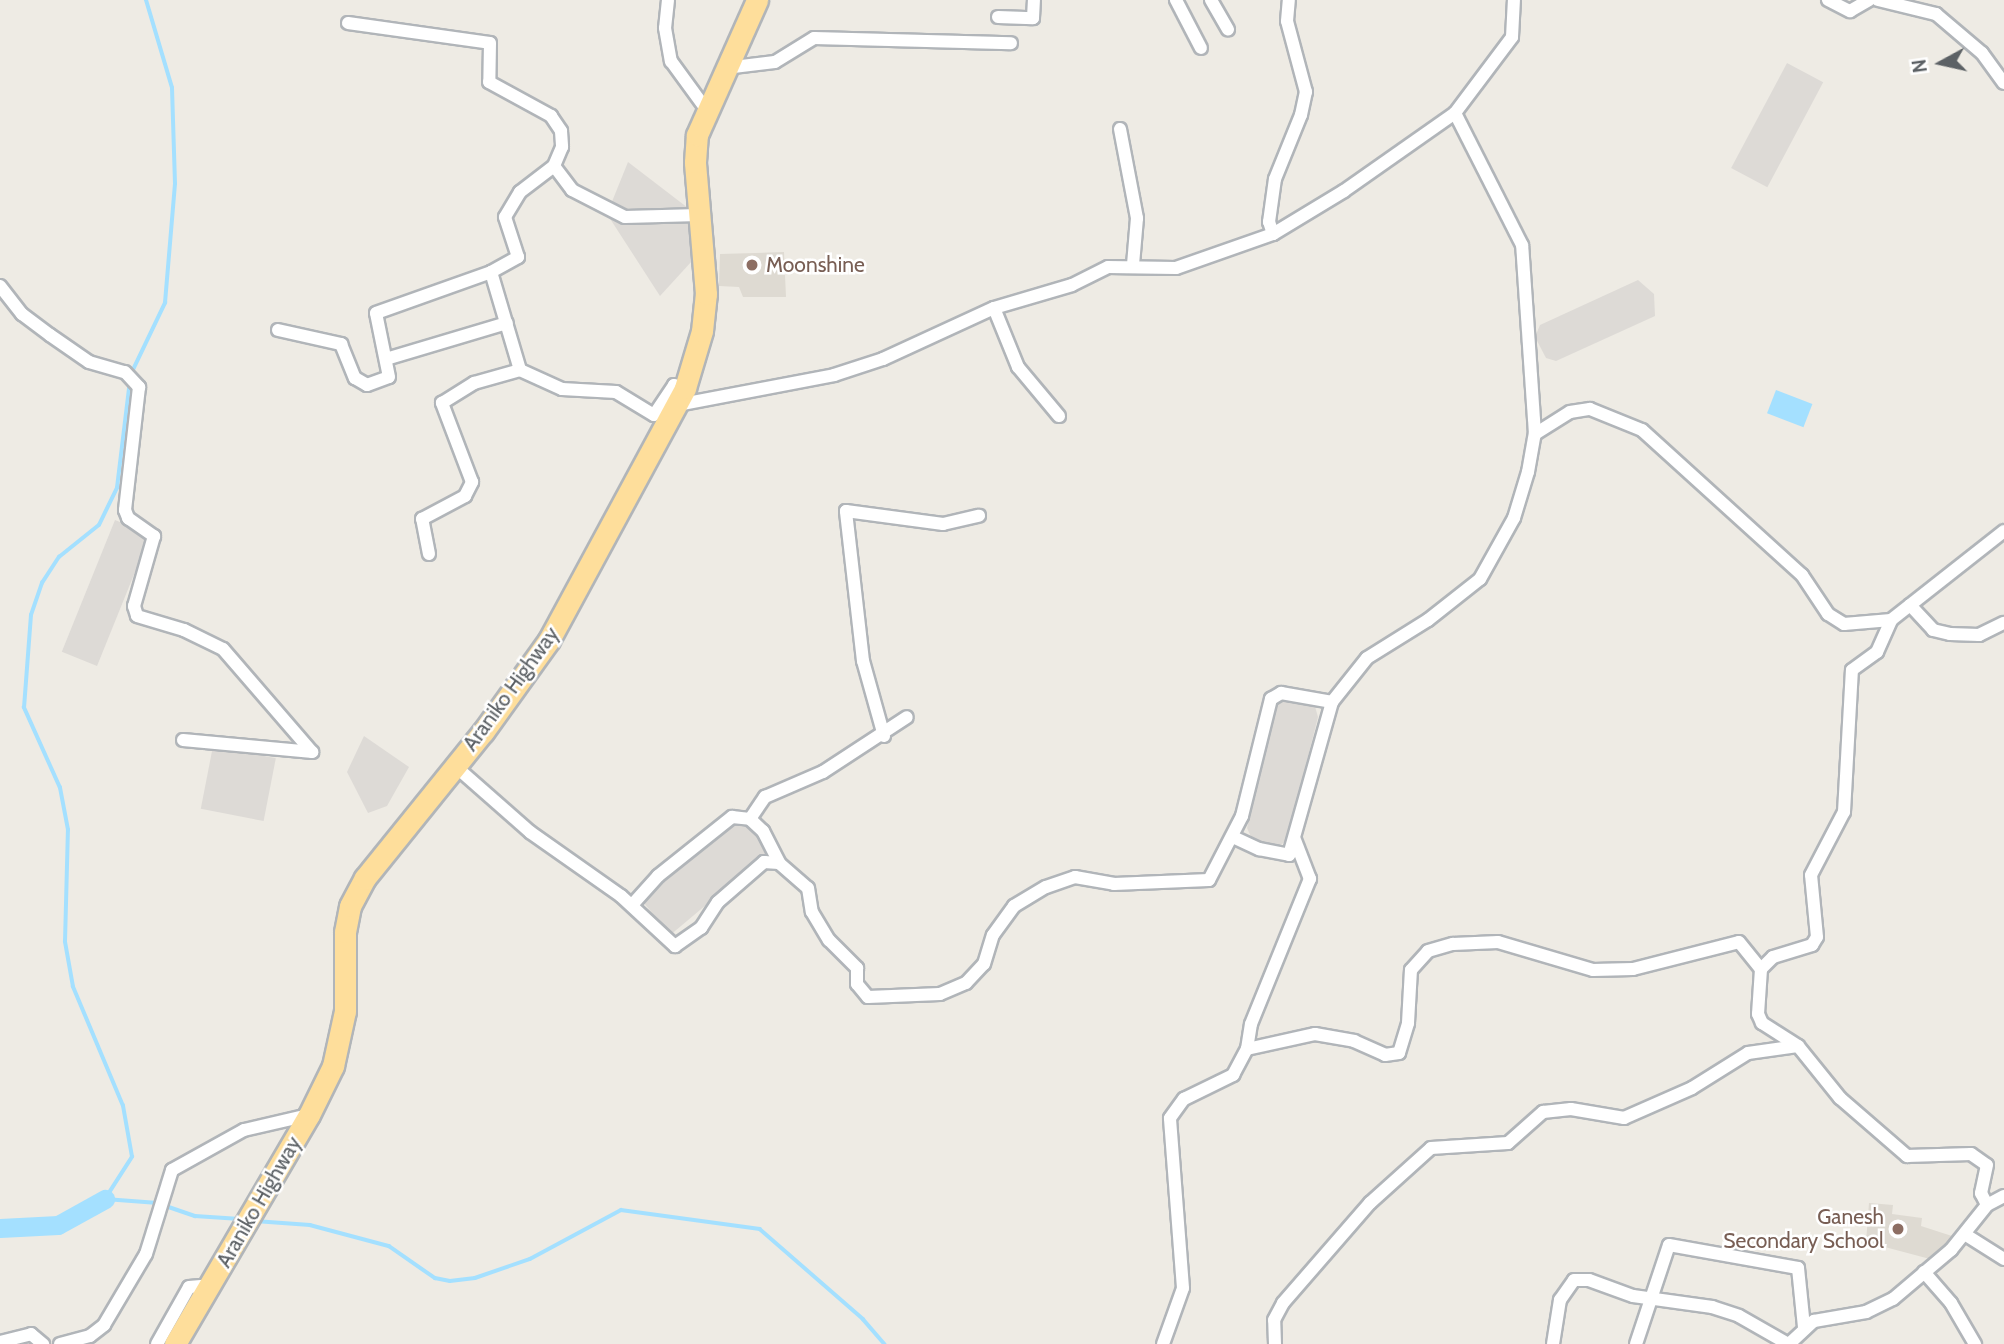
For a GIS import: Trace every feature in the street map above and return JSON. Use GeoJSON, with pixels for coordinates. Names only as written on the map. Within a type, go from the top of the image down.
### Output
{"type":"FeatureCollection","features":[{"type":"Feature","properties":{"kind":"highway","name":"Araniko Highway"},"geometry":{"type":"LineString","coordinates":[[175,1344],[309,1115],[341,1040],[345,932],[351,906],[365,878],[455,766],[550,640],[681,396],[702,331],[706,294],[695,162],[706,109],[757,0]]}},
{"type":"Feature","properties":{"kind":"street"},"geometry":{"type":"LineString","coordinates":[[668,0],[665,28],[671,61],[706,109]]}},
{"type":"Feature","properties":{"kind":"street"},"geometry":{"type":"LineString","coordinates":[[998,17],[1033,18],[1034,0]]}},
{"type":"Feature","properties":{"kind":"street"},"geometry":{"type":"LineString","coordinates":[[1176,0],[1201,48]]}},
{"type":"Feature","properties":{"kind":"street"},"geometry":{"type":"LineString","coordinates":[[1211,0],[1228,30]]}},
{"type":"Feature","properties":{"kind":"street"},"geometry":{"type":"LineString","coordinates":[[1273,234],[1269,222],[1275,180],[1301,116],[1306,92],[1287,21],[1289,0]]}},
{"type":"Feature","properties":{"kind":"street"},"geometry":{"type":"LineString","coordinates":[[429,554],[422,519],[465,496],[472,482],[442,403],[474,383],[520,370],[562,388],[616,393],[654,415],[674,385],[681,396],[834,375],[883,359],[994,308],[1072,285],[1108,267],[1133,265],[1160,270],[1176,268],[1273,234],[1344,191],[1455,113],[1512,37],[1514,0]]}},
{"type":"Feature","properties":{"kind":"street"},"geometry":{"type":"LineString","coordinates":[[1828,0],[1850,11],[1869,0]]}},
{"type":"Feature","properties":{"kind":"street"},"geometry":{"type":"LineString","coordinates":[[1878,0],[1936,14],[1982,53],[2004,83]]}},
{"type":"Feature","properties":{"kind":"street"},"geometry":{"type":"LineString","coordinates":[[278,330],[341,344],[355,378],[367,385],[389,377],[376,313],[491,272],[518,257],[505,217],[520,192],[554,166],[562,147],[561,131],[551,116],[489,82],[490,43],[348,23]]}},
{"type":"Feature","properties":{"kind":"street"},"geometry":{"type":"LineString","coordinates":[[725,68],[775,62],[814,38],[1011,43]]}},
{"type":"Feature","properties":{"kind":"street"},"geometry":{"type":"LineString","coordinates":[[1233,836],[1259,849],[1289,855],[1332,702],[1367,658],[1428,620],[1480,579],[1514,518],[1535,434],[1522,245],[1455,113]]}},
{"type":"Feature","properties":{"kind":"street"},"geometry":{"type":"LineString","coordinates":[[1120,129],[1137,218],[1133,265]]}},
{"type":"Feature","properties":{"kind":"street"},"geometry":{"type":"LineString","coordinates":[[554,166],[572,190],[625,217],[699,215]]}},
{"type":"Feature","properties":{"kind":"street"},"geometry":{"type":"LineString","coordinates":[[491,272],[520,370]]}},
{"type":"Feature","properties":{"kind":"street"},"geometry":{"type":"LineString","coordinates":[[0,286],[22,314],[50,335],[89,362],[131,376],[139,387],[125,510],[128,518],[154,536],[134,611],[137,616],[184,630],[223,649],[312,752],[207,739],[183,740]]}},
{"type":"Feature","properties":{"kind":"street"},"geometry":{"type":"LineString","coordinates":[[994,308],[1018,367],[1059,416]]}},
{"type":"Feature","properties":{"kind":"street"},"geometry":{"type":"LineString","coordinates":[[386,359],[506,323]]}},
{"type":"Feature","properties":{"kind":"street"},"geometry":{"type":"LineString","coordinates":[[1535,434],[1570,412],[1590,410],[1642,430],[1802,575],[1828,614],[1844,624],[1891,620]]}},
{"type":"Feature","properties":{"kind":"street"},"geometry":{"type":"LineString","coordinates":[[884,736],[863,661],[846,511],[943,524],[979,516]]}},
{"type":"Feature","properties":{"kind":"street"},"geometry":{"type":"LineString","coordinates":[[1760,969],[1773,957],[1812,945],[1816,937],[1811,875],[1844,812],[1852,670],[1877,652],[1891,620],[2004,531]]}},
{"type":"Feature","properties":{"kind":"street"},"geometry":{"type":"LineString","coordinates":[[1910,605],[1933,630],[1950,634],[1979,635],[2004,623]]}},
{"type":"Feature","properties":{"kind":"street"},"geometry":{"type":"LineString","coordinates":[[632,905],[658,876],[732,817],[750,819],[763,831],[779,863],[808,888],[812,912],[829,940],[857,968],[858,984],[868,997],[940,995],[966,983],[984,964],[993,935],[1014,906],[1046,887],[1075,877],[1114,884],[1209,880],[1233,836],[1270,699],[1281,693],[1332,702]]}},
{"type":"Feature","properties":{"kind":"street"},"geometry":{"type":"LineString","coordinates":[[750,819],[765,797],[816,775],[884,736],[907,717]]}},
{"type":"Feature","properties":{"kind":"street"},"geometry":{"type":"LineString","coordinates":[[455,766],[530,832],[632,905],[675,946],[701,928],[718,902],[764,862],[779,863]]}},
{"type":"Feature","properties":{"kind":"street"},"geometry":{"type":"LineString","coordinates":[[1163,1344],[1183,1288],[1170,1118],[1184,1099],[1233,1074],[1247,1049],[1251,1024],[1310,879],[1295,840]]}},
{"type":"Feature","properties":{"kind":"street"},"geometry":{"type":"LineString","coordinates":[[1247,1049],[1315,1034],[1354,1041],[1385,1055],[1399,1053],[1408,1023],[1411,970],[1428,951],[1453,944],[1497,942],[1592,970],[1619,970],[1739,942],[1760,969],[1758,1014],[1762,1023],[1798,1046],[1840,1098],[1907,1156],[1971,1154],[1987,1166],[1988,1179],[1981,1193],[1987,1205]]}},
{"type":"Feature","properties":{"kind":"street"},"geometry":{"type":"LineString","coordinates":[[1275,1344],[1274,1320],[1283,1303],[1370,1203],[1431,1148],[1508,1143],[1543,1112],[1571,1109],[1624,1118],[1692,1088],[1748,1053],[1798,1046]]}},
{"type":"Feature","properties":{"kind":"street"},"geometry":{"type":"LineString","coordinates":[[60,1344],[90,1336],[104,1325],[146,1254],[172,1170],[244,1130],[309,1115]]}},
{"type":"Feature","properties":{"kind":"street"},"geometry":{"type":"LineString","coordinates":[[1553,1344],[1560,1300],[1574,1280],[1589,1280],[1648,1299],[1712,1307],[1739,1316],[1788,1344],[1804,1327],[1880,1306],[1966,1235],[1987,1205],[2004,1196]]}},
{"type":"Feature","properties":{"kind":"street"},"geometry":{"type":"LineString","coordinates":[[1966,1235],[2004,1259]]}},
{"type":"Feature","properties":{"kind":"street"},"geometry":{"type":"LineString","coordinates":[[1636,1344],[1665,1249],[1677,1245],[1798,1268],[1804,1327]]}},
{"type":"Feature","properties":{"kind":"street"},"geometry":{"type":"LineString","coordinates":[[1924,1272],[1951,1303],[1975,1344]]}},
{"type":"Feature","properties":{"kind":"street"},"geometry":{"type":"LineString","coordinates":[[158,1344],[189,1287],[210,1285]]}},
{"type":"Feature","properties":{"kind":"street"},"geometry":{"type":"LineString","coordinates":[[0,1342],[31,1334],[43,1344]]}},
{"type":"Feature","properties":{"kind":"shaded area"},"geometry":{"type":"Polygon","coordinates":[[[1787,63],[1823,82],[1767,187],[1731,168],[1787,63]]]}},
{"type":"Feature","properties":{"kind":"shaded area"},"geometry":{"type":"Polygon","coordinates":[[[628,162],[688,208],[692,261],[660,296],[607,214],[628,162]]]}},
{"type":"Feature","properties":{"kind":"shaded area","name":"Moonshine"},"geometry":{"type":"Polygon","coordinates":[[[784,252],[786,297],[743,297],[739,287],[719,286],[720,254],[784,252]]]}},
{"type":"Feature","properties":{"kind":"shaded area"},"geometry":{"type":"Polygon","coordinates":[[[1638,280],[1654,294],[1655,316],[1556,361],[1546,358],[1535,337],[1540,325],[1638,280]]]}},
{"type":"Feature","properties":{"kind":"shaded area"},"geometry":{"type":"Polygon","coordinates":[[[115,520],[150,534],[97,666],[62,652],[115,520]]]}},
{"type":"Feature","properties":{"kind":"shaded area"},"geometry":{"type":"Polygon","coordinates":[[[1290,698],[1314,703],[1318,717],[1287,840],[1278,847],[1263,846],[1252,839],[1247,828],[1278,703],[1290,698]]]}},
{"type":"Feature","properties":{"kind":"shaded area"},"geometry":{"type":"Polygon","coordinates":[[[364,736],[409,767],[387,806],[368,813],[347,772],[364,736]]]}},
{"type":"Feature","properties":{"kind":"shaded area"},"geometry":{"type":"Polygon","coordinates":[[[213,746],[276,758],[264,821],[201,809],[213,746]]]}},
{"type":"Feature","properties":{"kind":"shaded area"},"geometry":{"type":"Polygon","coordinates":[[[742,816],[771,850],[671,935],[642,900],[742,816]]]}},
{"type":"Feature","properties":{"kind":"shaded area","name":"Ganesh Secondary School"},"geometry":{"type":"Polygon","coordinates":[[[1869,1203],[1893,1205],[1892,1214],[1922,1218],[1921,1226],[1955,1237],[1930,1259],[1866,1242],[1869,1203]]]}},
{"type":"Feature","properties":{"kind":"water"},"geometry":{"type":"Polygon","coordinates":[[[1776,390],[1812,404],[1803,427],[1767,413],[1776,390]]]}},
{"type":"Feature","properties":{"kind":"waterway"},"geometry":{"type":"LineString","coordinates":[[131,374],[165,303],[175,184],[172,88],[146,0]]}},
{"type":"Feature","properties":{"kind":"waterway"},"geometry":{"type":"LineString","coordinates":[[105,1199],[132,1157],[123,1106],[73,987],[65,942],[68,830],[60,788],[24,708],[31,615],[42,583],[59,557],[99,525],[117,488],[130,381]]}},
{"type":"Feature","properties":{"kind":"waterway"},"geometry":{"type":"LineString","coordinates":[[105,1199],[158,1203]]}},
{"type":"Feature","properties":{"kind":"waterway"},"geometry":{"type":"LineString","coordinates":[[0,1228],[58,1225],[105,1199]]}},
{"type":"Feature","properties":{"kind":"waterway"},"geometry":{"type":"LineString","coordinates":[[166,1206],[195,1216],[240,1219]]}},
{"type":"Feature","properties":{"kind":"waterway"},"geometry":{"type":"LineString","coordinates":[[255,1221],[310,1225],[389,1246],[435,1278],[450,1281],[475,1278],[530,1259],[621,1210],[760,1229],[863,1319],[885,1344]]}},
{"type":"Feature","properties":{"kind":"place","name":"Moonshine"},"geometry":{"type":"Point","coordinates":[752,265]}},
{"type":"Feature","properties":{"kind":"place","name":"Ganesh Secondary School"},"geometry":{"type":"Point","coordinates":[1898,1229]}}]}
